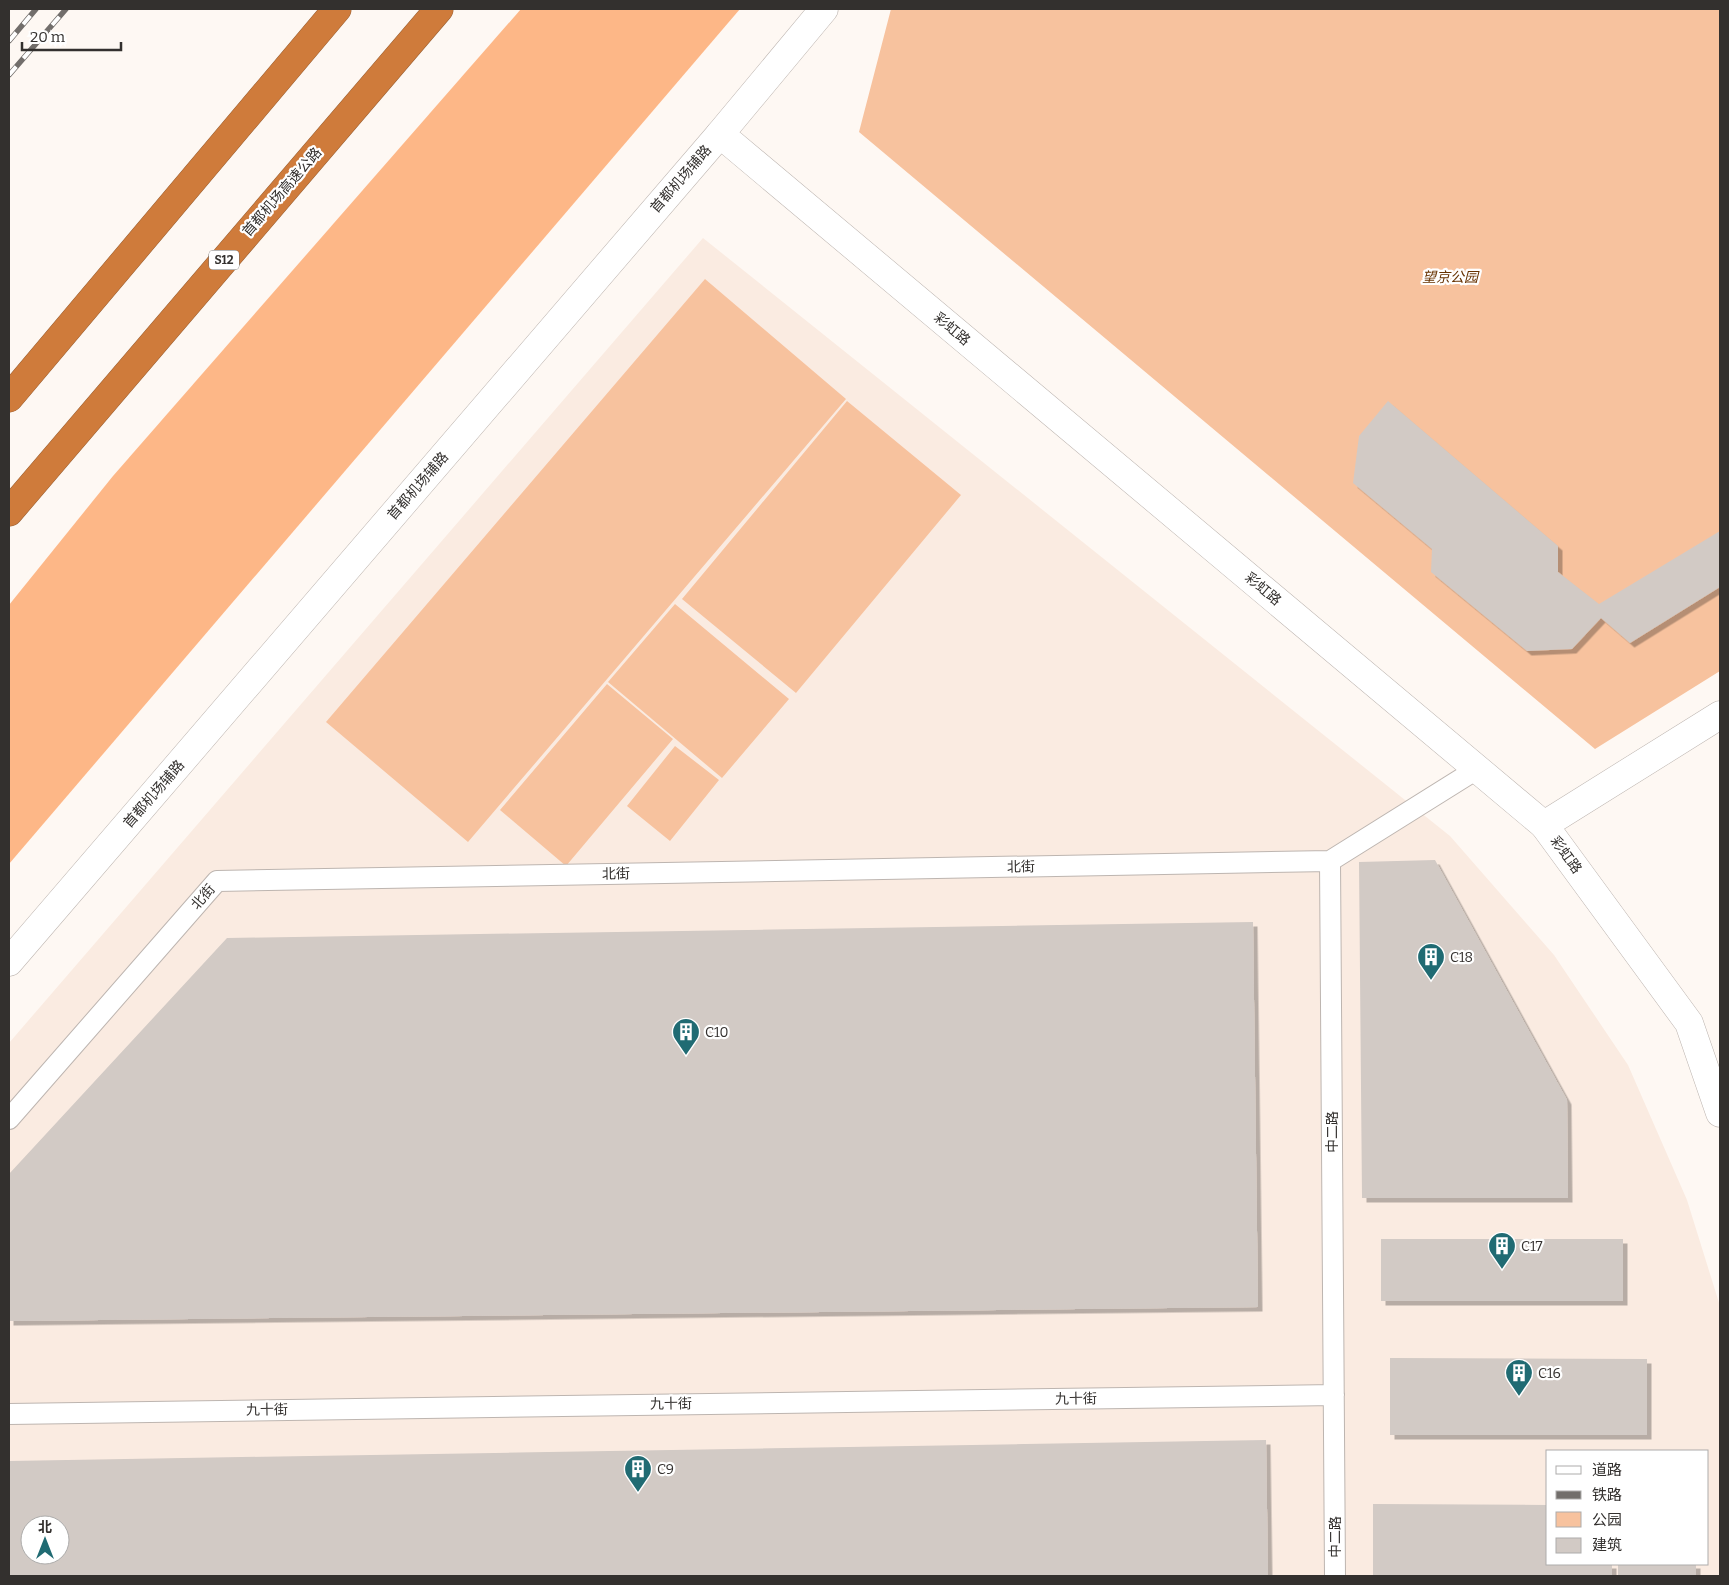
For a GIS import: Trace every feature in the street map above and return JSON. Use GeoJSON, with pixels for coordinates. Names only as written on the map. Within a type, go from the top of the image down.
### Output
{"type":"FeatureCollection","features":[{"type":"Feature","properties":{"kind":"highway"},"geometry":{"type":"LineString","coordinates":[[9,398],[337,9]]}},
{"type":"Feature","properties":{"kind":"highway","name":"首都机场高速公路"},"geometry":{"type":"LineString","coordinates":[[9,512],[439,9]]}},
{"type":"Feature","properties":{"kind":"street","name":"首都机场辅路"},"geometry":{"type":"LineString","coordinates":[[9,962],[720,134],[824,9]]}},
{"type":"Feature","properties":{"kind":"street","name":"彩虹路"},"geometry":{"type":"LineString","coordinates":[[720,134],[1544,825],[1690,1023],[1720,1113]]}},
{"type":"Feature","properties":{"kind":"street"},"geometry":{"type":"LineString","coordinates":[[1544,825],[1720,715]]}},
{"type":"Feature","properties":{"kind":"lane"},"geometry":{"type":"LineString","coordinates":[[1330,861],[1478,769]]}},
{"type":"Feature","properties":{"kind":"lane","name":"北街"},"geometry":{"type":"LineString","coordinates":[[9,1119],[217,881],[1330,861]]}},
{"type":"Feature","properties":{"kind":"lane","name":"中二路"},"geometry":{"type":"LineString","coordinates":[[1330,861],[1335,1576]]}},
{"type":"Feature","properties":{"kind":"lane","name":"九十街"},"geometry":{"type":"LineString","coordinates":[[9,1414],[1334,1395]]}},
{"type":"Feature","properties":{"kind":"shaded area"},"geometry":{"type":"Polygon","coordinates":[[[521,9],[740,9],[9,864],[9,605],[113,476],[521,9]]]}},
{"type":"Feature","properties":{"kind":"shaded area"},"geometry":{"type":"Polygon","coordinates":[[[703,238],[1450,836],[1554,955],[1628,1065],[1687,1200],[1720,1306],[1720,1576],[9,1576],[9,1043],[703,238]]]}},
{"type":"Feature","properties":{"kind":"green space","name":"望京公园"},"geometry":{"type":"Polygon","coordinates":[[[891,9],[1720,9],[1720,671],[1595,749],[859,132],[891,9]]]}},
{"type":"Feature","properties":{"kind":"green space"},"geometry":{"type":"Polygon","coordinates":[[[705,279],[846,399],[468,842],[326,722],[705,279]]]}},
{"type":"Feature","properties":{"kind":"green space"},"geometry":{"type":"Polygon","coordinates":[[[847,401],[961,495],[796,693],[682,599],[847,401]]]}},
{"type":"Feature","properties":{"kind":"green space"},"geometry":{"type":"Polygon","coordinates":[[[675,604],[789,699],[722,778],[608,682],[675,604]]]}},
{"type":"Feature","properties":{"kind":"green space"},"geometry":{"type":"Polygon","coordinates":[[[607,684],[673,739],[566,866],[500,810],[607,684]]]}},
{"type":"Feature","properties":{"kind":"green space"},"geometry":{"type":"Polygon","coordinates":[[[675,746],[719,780],[670,841],[627,806],[675,746]]]}},
{"type":"Feature","properties":{"kind":"building"},"geometry":{"type":"Polygon","coordinates":[[[1388,401],[1558,546],[1558,572],[1599,604],[1720,531],[1720,587],[1630,643],[1601,618],[1572,649],[1527,651],[1431,572],[1432,549],[1353,483],[1359,436],[1388,401]]]}},
{"type":"Feature","properties":{"kind":"building","name":"C18"},"geometry":{"type":"Polygon","coordinates":[[[1435,860],[1567,1100],[1568,1198],[1362,1198],[1359,862],[1435,860]]]}},
{"type":"Feature","properties":{"kind":"building","name":"C10"},"geometry":{"type":"Polygon","coordinates":[[[1253,922],[1258,1307],[9,1321],[9,1174],[227,938],[1253,922]]]}},
{"type":"Feature","properties":{"kind":"building","name":"C17"},"geometry":{"type":"Polygon","coordinates":[[[1381,1239],[1623,1239],[1623,1301],[1381,1301],[1381,1239]]]}},
{"type":"Feature","properties":{"kind":"building","name":"C16"},"geometry":{"type":"Polygon","coordinates":[[[1390,1358],[1647,1359],[1647,1435],[1390,1435],[1390,1358]]]}},
{"type":"Feature","properties":{"kind":"building","name":"C9"},"geometry":{"type":"Polygon","coordinates":[[[1266,1440],[1268,1576],[9,1576],[9,1461],[1266,1440]]]}},
{"type":"Feature","properties":{"kind":"building"},"geometry":{"type":"Polygon","coordinates":[[[1373,1504],[1546,1505],[1546,1565],[1612,1565],[1612,1576],[1373,1576],[1373,1504]]]}},
{"type":"Feature","properties":{"kind":"building"},"geometry":{"type":"Polygon","coordinates":[[[1618,1565],[1696,1565],[1696,1576],[1618,1576],[1618,1565]]]}},
{"type":"Feature","properties":{"kind":"railway"},"geometry":{"type":"LineString","coordinates":[[9,41],[36,9]]}},
{"type":"Feature","properties":{"kind":"railway"},"geometry":{"type":"LineString","coordinates":[[9,75],[66,9]]}},
{"type":"Feature","properties":{"kind":"place","name":"C18"},"geometry":{"type":"Point","coordinates":[1431,981]}},
{"type":"Feature","properties":{"kind":"place","name":"C10"},"geometry":{"type":"Point","coordinates":[686,1056]}},
{"type":"Feature","properties":{"kind":"place","name":"C17"},"geometry":{"type":"Point","coordinates":[1502,1270]}},
{"type":"Feature","properties":{"kind":"place","name":"C16"},"geometry":{"type":"Point","coordinates":[1519,1397]}},
{"type":"Feature","properties":{"kind":"place","name":"C9"},"geometry":{"type":"Point","coordinates":[638,1493]}}]}
